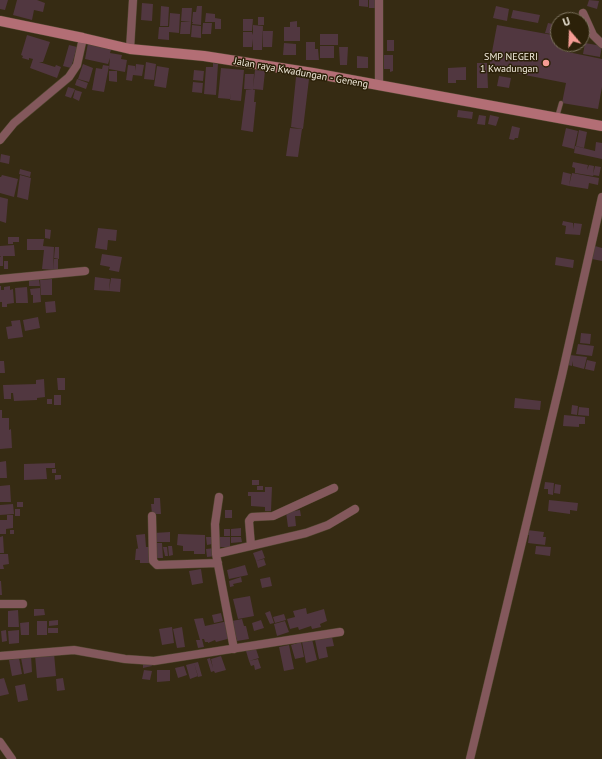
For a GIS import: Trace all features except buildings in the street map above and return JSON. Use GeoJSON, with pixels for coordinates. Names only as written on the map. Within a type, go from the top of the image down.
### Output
{"type":"FeatureCollection","features":[{"type":"Feature","properties":{"kind":"main road","name":"Jalan raya Kwadungan - Geneng"},"geometry":{"type":"LineString","coordinates":[[0,21],[130,49],[204,56],[602,126]]}},
{"type":"Feature","properties":{"kind":"street"},"geometry":{"type":"LineString","coordinates":[[130,49],[133,0]]}},
{"type":"Feature","properties":{"kind":"street"},"geometry":{"type":"LineString","coordinates":[[379,0],[379,86]]}},
{"type":"Feature","properties":{"kind":"street"},"geometry":{"type":"LineString","coordinates":[[590,28],[593,35],[602,44]]}},
{"type":"Feature","properties":{"kind":"street"},"geometry":{"type":"LineString","coordinates":[[0,140],[14,123],[69,77],[77,65],[83,38]]}},
{"type":"Feature","properties":{"kind":"street"},"geometry":{"type":"LineString","coordinates":[[470,759],[560,383],[602,197]]}},
{"type":"Feature","properties":{"kind":"street"},"geometry":{"type":"LineString","coordinates":[[0,279],[85,271]]}},
{"type":"Feature","properties":{"kind":"street"},"geometry":{"type":"LineString","coordinates":[[251,546],[249,521],[252,517],[273,516],[334,488]]}},
{"type":"Feature","properties":{"kind":"street"},"geometry":{"type":"LineString","coordinates":[[219,497],[215,524],[216,554],[234,649]]}},
{"type":"Feature","properties":{"kind":"street"},"geometry":{"type":"LineString","coordinates":[[216,554],[306,533],[320,528],[355,510]]}},
{"type":"Feature","properties":{"kind":"street"},"geometry":{"type":"LineString","coordinates":[[152,516],[153,561],[157,565],[218,563]]}},
{"type":"Feature","properties":{"kind":"street"},"geometry":{"type":"LineString","coordinates":[[0,604],[23,604]]}},
{"type":"Feature","properties":{"kind":"street"},"geometry":{"type":"LineString","coordinates":[[0,656],[74,650],[125,659],[154,661],[340,632]]}},
{"type":"Feature","properties":{"kind":"street"},"geometry":{"type":"LineString","coordinates":[[0,742],[12,759]]}},
{"type":"Feature","properties":{"kind":"lane"},"geometry":{"type":"LineString","coordinates":[[557,117],[561,103]]}},
{"type":"Feature","properties":{"kind":"place","name":"SMP NEGERI 1 Kwadungan"},"geometry":{"type":"Point","coordinates":[546,63]}}]}
